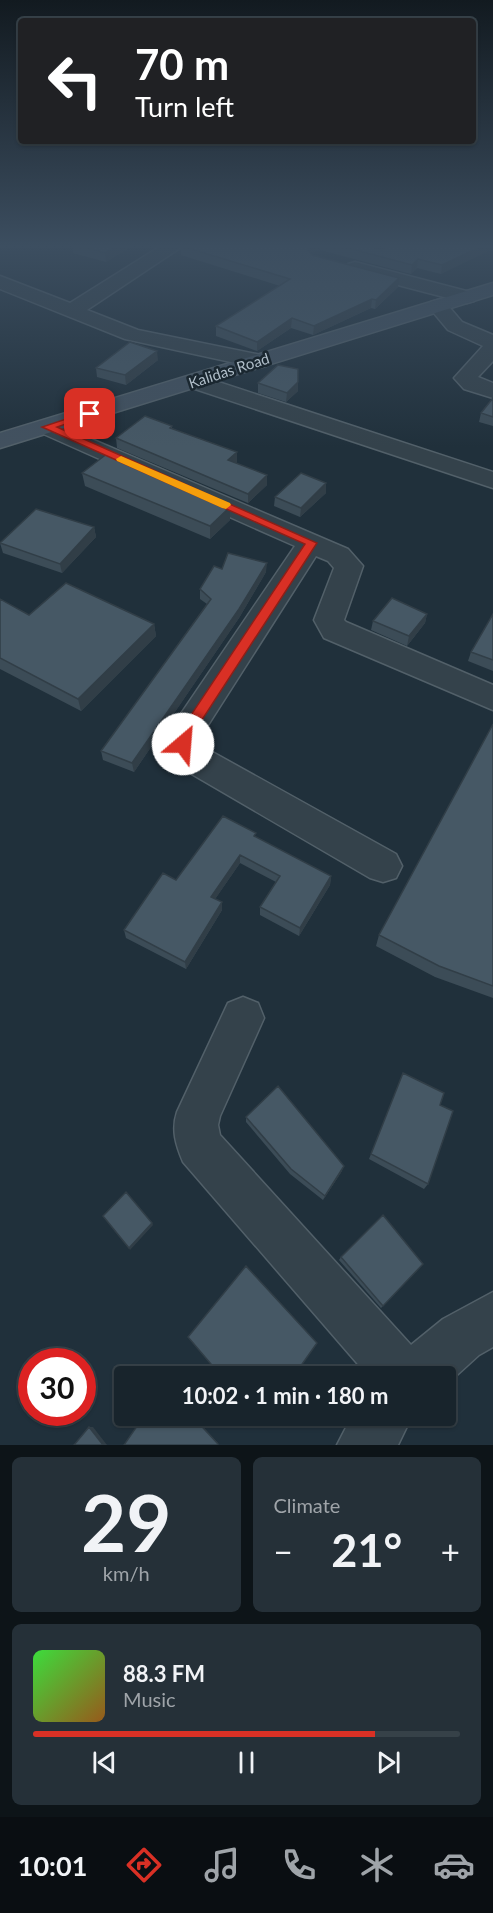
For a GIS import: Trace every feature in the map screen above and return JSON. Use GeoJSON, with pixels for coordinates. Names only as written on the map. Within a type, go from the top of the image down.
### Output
{"type":"FeatureCollection","features":[{"type":"Feature","properties":{"kind":"street"},"geometry":{"type":"LineString","coordinates":[[71,311],[132,335],[258,361]]}},
{"type":"Feature","properties":{"kind":"street","name":"Kalidas Road"},"geometry":{"type":"LineString","coordinates":[[2,439],[197,382],[420,311]]}},
{"type":"Feature","properties":{"kind":"street"},"geometry":{"type":"LineString","coordinates":[[443,311],[455,326],[493,343]]}},
{"type":"Feature","properties":{"kind":"street"},"geometry":{"type":"LineString","coordinates":[[493,348],[465,378],[467,382],[493,391]]}},
{"type":"Feature","properties":{"kind":"street"},"geometry":{"type":"LineString","coordinates":[[197,382],[493,480]]}},
{"type":"Feature","properties":{"kind":"street"},"geometry":{"type":"LineString","coordinates":[[47,427],[338,555],[349,566],[329,620],[335,630],[493,698]]}},
{"type":"Feature","properties":{"kind":"street"},"geometry":{"type":"LineString","coordinates":[[311,543],[188,730],[183,744],[187,752],[195,759],[383,866]]}},
{"type":"Feature","properties":{"kind":"street"},"geometry":{"type":"LineString","coordinates":[[243,1018],[199,1112],[195,1135],[200,1146],[394,1366]]}},
{"type":"Feature","properties":{"kind":"street"},"geometry":{"type":"LineString","coordinates":[[427,1366],[461,1337],[493,1318]]}},
{"type":"Feature","properties":{"kind":"street"},"geometry":{"type":"LineString","coordinates":[[365,1445],[378,1426]]}},
{"type":"Feature","properties":{"kind":"building"},"geometry":{"type":"Polygon","coordinates":[[[239,311],[345,311],[314,326],[292,318],[257,342],[216,326],[239,311]]]}},
{"type":"Feature","properties":{"kind":"building"},"geometry":{"type":"Polygon","coordinates":[[[130,342],[157,351],[125,375],[96,368],[130,342]]]}},
{"type":"Feature","properties":{"kind":"building"},"geometry":{"type":"Polygon","coordinates":[[[278,365],[298,369],[298,382],[287,393],[258,383],[278,365]]]}},
{"type":"Feature","properties":{"kind":"building"},"geometry":{"type":"Polygon","coordinates":[[[493,398],[493,417],[481,413],[493,398]]]}},
{"type":"Feature","properties":{"kind":"building"},"geometry":{"type":"Polygon","coordinates":[[[145,416],[172,426],[170,428],[237,452],[228,460],[267,475],[248,494],[116,438],[145,416]]]}},
{"type":"Feature","properties":{"kind":"building"},"geometry":{"type":"Polygon","coordinates":[[[108,453],[230,507],[210,526],[82,473],[108,453]]]}},
{"type":"Feature","properties":{"kind":"building"},"geometry":{"type":"Polygon","coordinates":[[[301,473],[326,483],[301,508],[275,497],[301,473]]]}},
{"type":"Feature","properties":{"kind":"building"},"geometry":{"type":"Polygon","coordinates":[[[36,509],[94,527],[60,564],[0,543],[36,509]]]}},
{"type":"Feature","properties":{"kind":"building"},"geometry":{"type":"Polygon","coordinates":[[[228,553],[267,563],[239,609],[132,763],[101,751],[211,599],[200,589],[214,566],[222,569],[228,553]]]}},
{"type":"Feature","properties":{"kind":"building"},"geometry":{"type":"Polygon","coordinates":[[[66,583],[154,624],[78,699],[0,658],[0,599],[29,615],[66,583]]]}},
{"type":"Feature","properties":{"kind":"building"},"geometry":{"type":"Polygon","coordinates":[[[392,598],[427,614],[409,636],[373,621],[392,598]]]}},
{"type":"Feature","properties":{"kind":"building"},"geometry":{"type":"Polygon","coordinates":[[[493,614],[493,660],[471,652],[493,614]]]}},
{"type":"Feature","properties":{"kind":"building"},"geometry":{"type":"Polygon","coordinates":[[[493,724],[493,986],[439,966],[379,935],[493,724]]]}},
{"type":"Feature","properties":{"kind":"building"},"geometry":{"type":"Polygon","coordinates":[[[223,816],[256,833],[254,836],[331,876],[300,928],[260,907],[280,876],[240,855],[211,897],[222,902],[185,962],[124,930],[163,873],[176,880],[223,816]]]}},
{"type":"Feature","properties":{"kind":"building"},"geometry":{"type":"Polygon","coordinates":[[[403,1073],[444,1093],[440,1105],[453,1111],[428,1184],[371,1154],[403,1073]]]}},
{"type":"Feature","properties":{"kind":"building"},"geometry":{"type":"Polygon","coordinates":[[[278,1086],[344,1166],[325,1196],[291,1169],[246,1117],[278,1086]]]}},
{"type":"Feature","properties":{"kind":"building"},"geometry":{"type":"Polygon","coordinates":[[[126,1192],[152,1223],[129,1248],[103,1216],[126,1192]]]}},
{"type":"Feature","properties":{"kind":"building"},"geometry":{"type":"Polygon","coordinates":[[[383,1215],[423,1264],[383,1306],[341,1257],[383,1215]]]}},
{"type":"Feature","properties":{"kind":"building"},"geometry":{"type":"Polygon","coordinates":[[[246,1266],[317,1343],[301,1366],[213,1366],[188,1337],[246,1266]]]}},
{"type":"Feature","properties":{"kind":"building"},"geometry":{"type":"Polygon","coordinates":[[[137,1426],[201,1426],[218,1444],[217,1445],[124,1445],[137,1426]]]}},
{"type":"Feature","properties":{"kind":"building"},"geometry":{"type":"Polygon","coordinates":[[[89,1427],[103,1445],[74,1445],[89,1427]]]}},
{"type":"Feature","properties":{"kind":"slow traffic"},"geometry":{"type":"LineString","coordinates":[[121,459],[226,505]]}},
{"type":"Feature","properties":{"kind":"route"},"geometry":{"type":"LineString","coordinates":[[90,414],[47,427],[311,543],[188,730],[183,744]]}}]}
